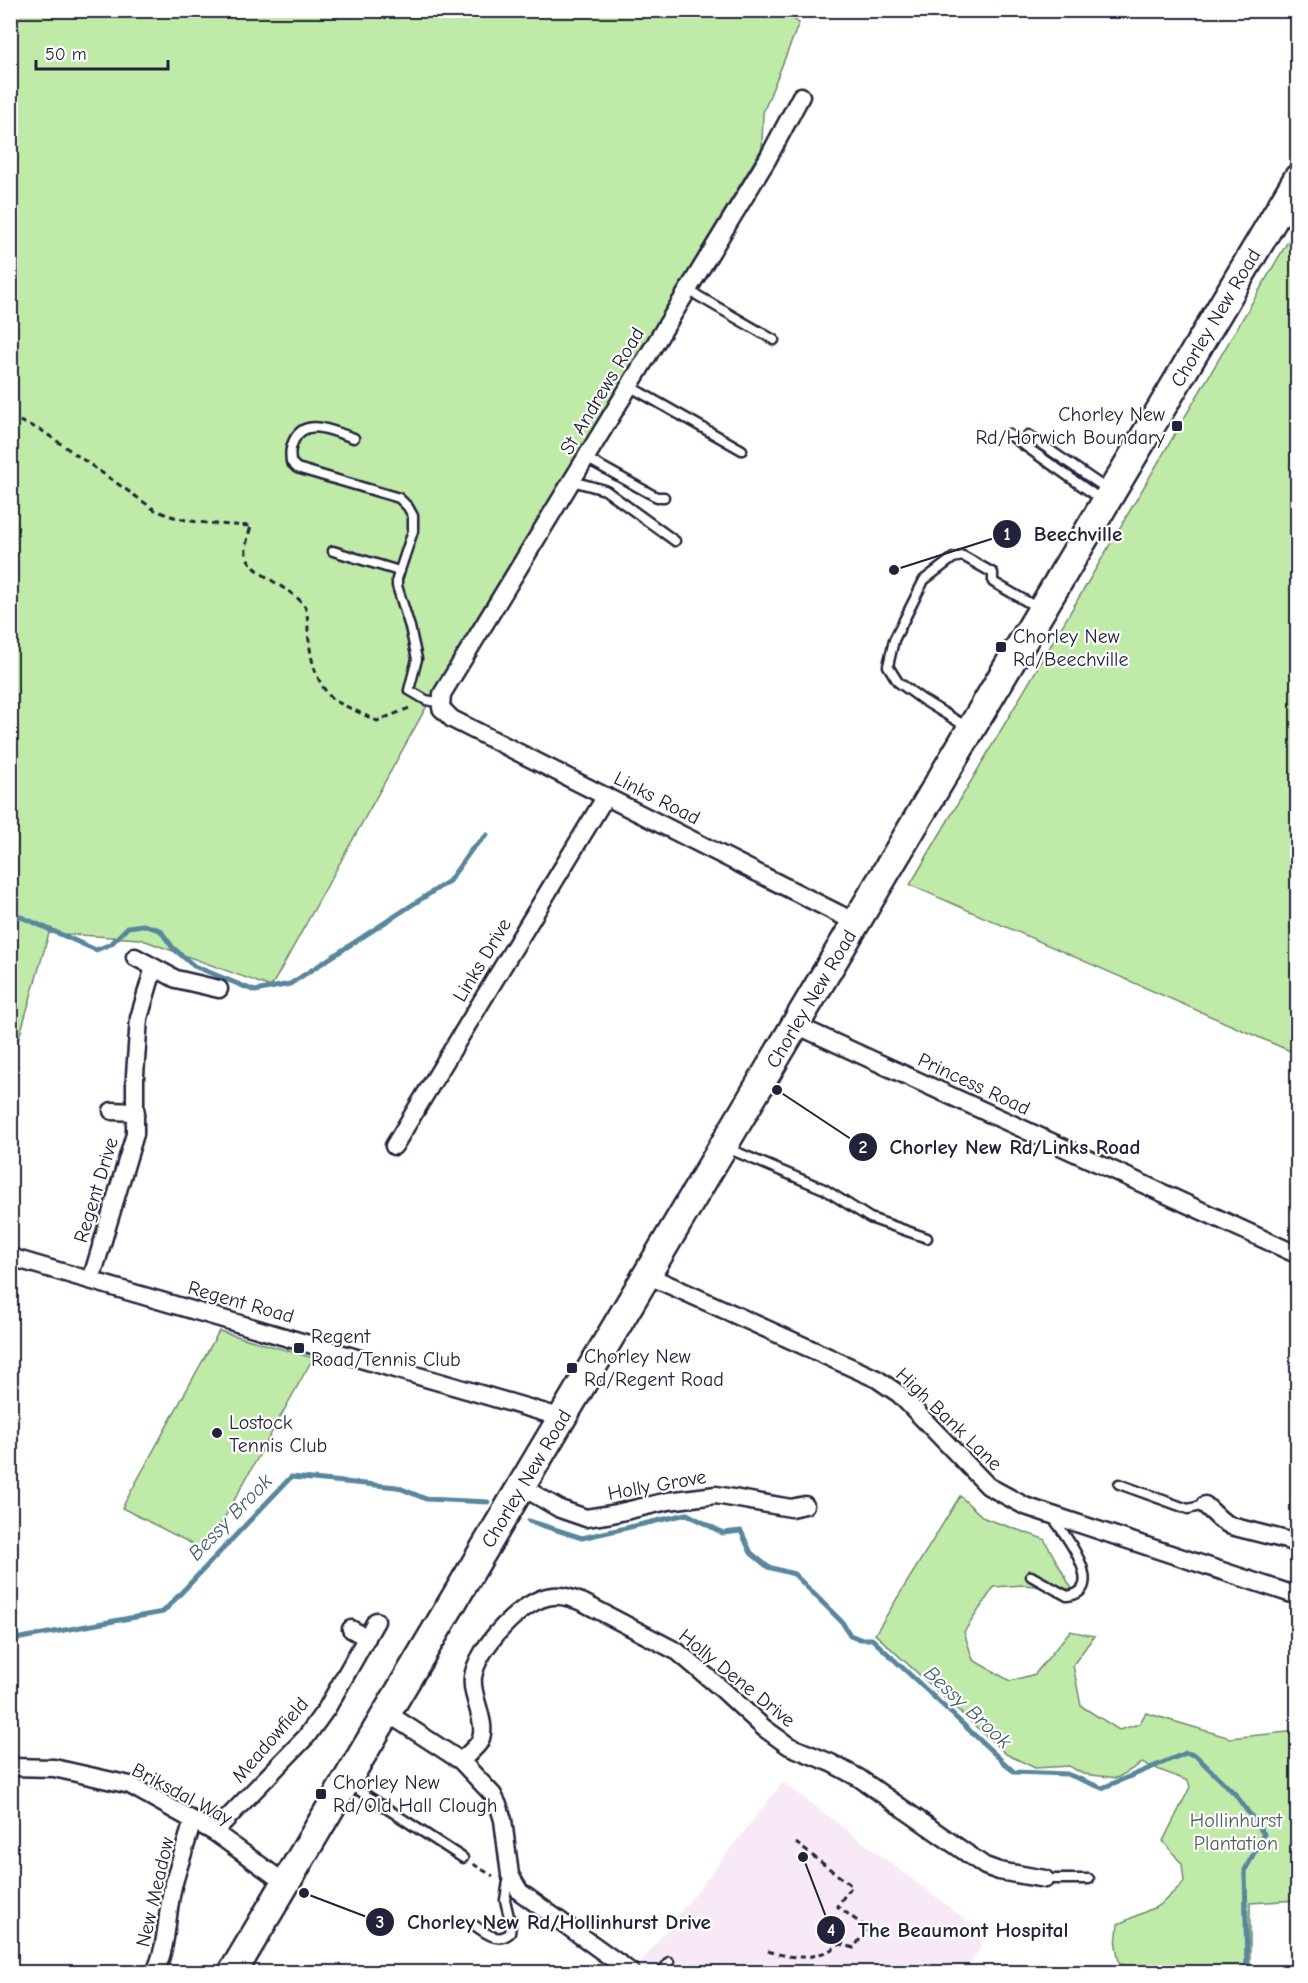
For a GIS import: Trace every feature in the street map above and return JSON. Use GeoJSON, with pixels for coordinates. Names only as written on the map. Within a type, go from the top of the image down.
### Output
{"type":"FeatureCollection","features":[{"type":"Feature","properties":{"kind":"highway","name":"Chorley New Road"},"geometry":{"type":"LineString","coordinates":[[233,1972],[1298,178]]}},
{"type":"Feature","properties":{"kind":"street","name":"St Andrews Road"},"geometry":{"type":"LineString","coordinates":[[441,705],[442,694],[767,160],[801,96]]}},
{"type":"Feature","properties":{"kind":"street","name":"Links Road"},"geometry":{"type":"LineString","coordinates":[[441,705],[452,719],[857,923]]}},
{"type":"Feature","properties":{"kind":"street","name":"Links Drive"},"geometry":{"type":"LineString","coordinates":[[394,1146],[606,796]]}},
{"type":"Feature","properties":{"kind":"street"},"geometry":{"type":"LineString","coordinates":[[135,957],[176,979],[219,990]]}},
{"type":"Feature","properties":{"kind":"street","name":"Regent Drive"},"geometry":{"type":"LineString","coordinates":[[91,1280],[135,1134],[135,1075],[139,1018],[154,967]]}},
{"type":"Feature","properties":{"kind":"street","name":"Princess Road"},"geometry":{"type":"LineString","coordinates":[[796,1025],[1298,1256]]}},
{"type":"Feature","properties":{"kind":"street","name":"Regent Drive"},"geometry":{"type":"LineString","coordinates":[[112,1111],[136,1112]]}},
{"type":"Feature","properties":{"kind":"street","name":"Regent Road"},"geometry":{"type":"LineString","coordinates":[[10,1257],[563,1418]]}},
{"type":"Feature","properties":{"kind":"street","name":"High Bank Lane"},"geometry":{"type":"LineString","coordinates":[[648,1275],[877,1379],[899,1394],[988,1486],[1025,1506],[1298,1596]]}},
{"type":"Feature","properties":{"kind":"street","name":"Holly Grove"},"geometry":{"type":"LineString","coordinates":[[522,1487],[560,1509],[585,1518],[668,1501],[716,1495],[791,1508],[809,1504]]}},
{"type":"Feature","properties":{"kind":"street"},"geometry":{"type":"LineString","coordinates":[[1205,1505],[1231,1526],[1298,1543]]}},
{"type":"Feature","properties":{"kind":"street","name":"Holly Dene Drive"},"geometry":{"type":"LineString","coordinates":[[461,1761],[481,1738],[482,1730],[473,1690],[473,1677],[483,1653],[507,1622],[524,1607],[543,1598],[567,1597],[584,1603],[678,1652],[764,1728],[789,1746],[831,1763],[859,1778],[985,1866],[999,1871],[1045,1879]]}},
{"type":"Feature","properties":{"kind":"street","name":"Meadowfield"},"geometry":{"type":"LineString","coordinates":[[214,1832],[306,1737],[327,1707],[376,1621]]}},
{"type":"Feature","properties":{"kind":"street"},"geometry":{"type":"LineString","coordinates":[[351,1629],[366,1638]]}},
{"type":"Feature","properties":{"kind":"street"},"geometry":{"type":"LineString","coordinates":[[387,1713],[461,1761],[493,1795],[499,1807],[510,1875],[520,1892],[631,1972]]}},
{"type":"Feature","properties":{"kind":"street","name":"Briksdal Way"},"geometry":{"type":"LineString","coordinates":[[10,1767],[54,1768],[130,1785],[214,1832],[285,1883]]}},
{"type":"Feature","properties":{"kind":"street","name":"New Meadow"},"geometry":{"type":"LineString","coordinates":[[155,1972],[160,1963],[168,1926],[173,1888],[193,1820]]}},
{"type":"Feature","properties":{"kind":"lane"},"geometry":{"type":"LineString","coordinates":[[688,290],[774,340]]}},
{"type":"Feature","properties":{"kind":"lane"},"geometry":{"type":"LineString","coordinates":[[629,386],[742,450]]}},
{"type":"Feature","properties":{"kind":"lane"},"geometry":{"type":"LineString","coordinates":[[354,438],[311,426],[298,431],[290,449],[291,462],[297,468],[399,498],[413,516],[413,531],[399,571],[397,586],[417,659],[409,690],[426,700],[441,705]]}},
{"type":"Feature","properties":{"kind":"lane"},"geometry":{"type":"LineString","coordinates":[[1008,434],[1108,497]]}},
{"type":"Feature","properties":{"kind":"lane"},"geometry":{"type":"LineString","coordinates":[[1028,435],[1108,497]]}},
{"type":"Feature","properties":{"kind":"lane"},"geometry":{"type":"LineString","coordinates":[[586,458],[649,493],[664,497]]}},
{"type":"Feature","properties":{"kind":"lane"},"geometry":{"type":"LineString","coordinates":[[572,481],[605,489],[675,541]]}},
{"type":"Feature","properties":{"kind":"lane"},"geometry":{"type":"LineString","coordinates":[[333,551],[399,571]]}},
{"type":"Feature","properties":{"kind":"lane"},"geometry":{"type":"LineString","coordinates":[[970,729],[898,682],[888,666],[894,640],[924,580],[953,558],[963,556],[993,573],[993,582],[1041,609]]}},
{"type":"Feature","properties":{"kind":"lane"},"geometry":{"type":"LineString","coordinates":[[724,1146],[824,1189],[870,1218],[927,1238]]}},
{"type":"Feature","properties":{"kind":"lane"},"geometry":{"type":"LineString","coordinates":[[1119,1484],[1188,1509],[1205,1505]]}},
{"type":"Feature","properties":{"kind":"lane"},"geometry":{"type":"LineString","coordinates":[[1031,1576],[1067,1596],[1078,1592],[1085,1583],[1079,1559],[1051,1515]]}},
{"type":"Feature","properties":{"kind":"lane"},"geometry":{"type":"LineString","coordinates":[[347,1782],[463,1858]]}},
{"type":"Feature","properties":{"kind":"lane"},"geometry":{"type":"LineString","coordinates":[[474,1925],[489,1936],[506,1937],[510,1933],[511,1925],[505,1900],[510,1875]]}},
{"type":"Feature","properties":{"kind":"lane"},"geometry":{"type":"LineString","coordinates":[[1045,1879],[1089,1879]]}},
{"type":"Feature","properties":{"kind":"lane"},"geometry":{"type":"LineString","coordinates":[[662,1972],[669,1962]]}},
{"type":"Feature","properties":{"kind":"path"},"geometry":{"type":"LineString","coordinates":[[10,417],[41,430],[163,514],[193,523],[251,526],[246,553],[251,563],[297,596],[305,608],[311,661],[319,681],[333,700],[378,721],[423,703],[441,705]]}},
{"type":"Feature","properties":{"kind":"path"},"geometry":{"type":"LineString","coordinates":[[768,1951],[794,1958],[826,1953],[841,1944],[854,1948],[867,1928],[837,1906],[852,1886],[796,1843]]}},
{"type":"Feature","properties":{"kind":"shaded area"},"geometry":{"type":"Polygon","coordinates":[[[783,1782],[982,1932],[980,1949],[964,1972],[648,1972],[638,1966],[783,1782]]]}},
{"type":"Feature","properties":{"kind":"green space"},"geometry":{"type":"Polygon","coordinates":[[[781,10],[799,23],[763,113],[762,148],[428,704],[271,987],[140,939],[49,933],[11,1066],[11,11],[781,10]]]}},
{"type":"Feature","properties":{"kind":"green space"},"geometry":{"type":"Polygon","coordinates":[[[1297,226],[1297,1054],[910,885],[1297,226]]]}},
{"type":"Feature","properties":{"kind":"green space","name":"Lostock Tennis Club"},"geometry":{"type":"Polygon","coordinates":[[[219,1331],[313,1358],[206,1551],[122,1508],[219,1331]]]}},
{"type":"Feature","properties":{"kind":"green space","name":"Hollinhurst Plantation"},"geometry":{"type":"Polygon","coordinates":[[[960,1496],[984,1518],[1044,1539],[1072,1589],[1023,1585],[994,1587],[964,1632],[973,1660],[1010,1681],[1035,1674],[1070,1631],[1094,1636],[1073,1665],[1081,1706],[1119,1730],[1139,1724],[1146,1713],[1230,1738],[1297,1731],[1297,1900],[1250,1903],[1250,1972],[1134,1972],[1119,1962],[1116,1946],[1118,1924],[1160,1905],[1184,1882],[1182,1864],[1163,1841],[1190,1787],[1188,1781],[1142,1763],[1117,1778],[1083,1774],[1069,1766],[1035,1768],[1006,1754],[875,1634],[960,1496]]]}},
{"type":"Feature","properties":{"kind":"waterway"},"geometry":{"type":"LineString","coordinates":[[10,912],[96,950],[111,944],[128,927],[143,925],[160,930],[173,948],[194,966],[255,991],[290,984],[449,881],[472,849],[487,835]]}},
{"type":"Feature","properties":{"kind":"waterway","name":"Bessy Brook"},"geometry":{"type":"LineString","coordinates":[[10,1640],[163,1612],[291,1477],[397,1487],[426,1499],[488,1502]]}},
{"type":"Feature","properties":{"kind":"waterway","name":"Bessy Brook"},"geometry":{"type":"LineString","coordinates":[[529,1521],[582,1538],[687,1514],[723,1533],[741,1531],[751,1553],[768,1567],[794,1574],[842,1622],[850,1635],[860,1639],[872,1639],[1014,1772],[1067,1774],[1102,1788],[1186,1753],[1195,1755],[1235,1794],[1264,1834],[1245,1870],[1247,1972]]}},
{"type":"Feature","properties":{"kind":"place","name":"Chorley New Rd/Horwich Boundary"},"geometry":{"type":"Point","coordinates":[1177,426]}},
{"type":"Feature","properties":{"kind":"place","name":"Beechville"},"geometry":{"type":"Point","coordinates":[894,570]}},
{"type":"Feature","properties":{"kind":"place","name":"Chorley New Rd/Beechville"},"geometry":{"type":"Point","coordinates":[1001,647]}},
{"type":"Feature","properties":{"kind":"place","name":"Chorley New Rd/Links Road"},"geometry":{"type":"Point","coordinates":[777,1090]}},
{"type":"Feature","properties":{"kind":"place","name":"Regent Road/Tennis Club"},"geometry":{"type":"Point","coordinates":[299,1348]}},
{"type":"Feature","properties":{"kind":"place","name":"Chorley New Rd/Regent Road"},"geometry":{"type":"Point","coordinates":[572,1368]}},
{"type":"Feature","properties":{"kind":"place","name":"Lostock Tennis Club"},"geometry":{"type":"Point","coordinates":[217,1433]}},
{"type":"Feature","properties":{"kind":"place","name":"Chorley New Rd/Old Hall Clough"},"geometry":{"type":"Point","coordinates":[321,1794]}},
{"type":"Feature","properties":{"kind":"place","name":"The Beaumont Hospital"},"geometry":{"type":"Point","coordinates":[803,1857]}},
{"type":"Feature","properties":{"kind":"place","name":"Chorley New Rd/Hollinhurst Drive"},"geometry":{"type":"Point","coordinates":[304,1893]}}]}
